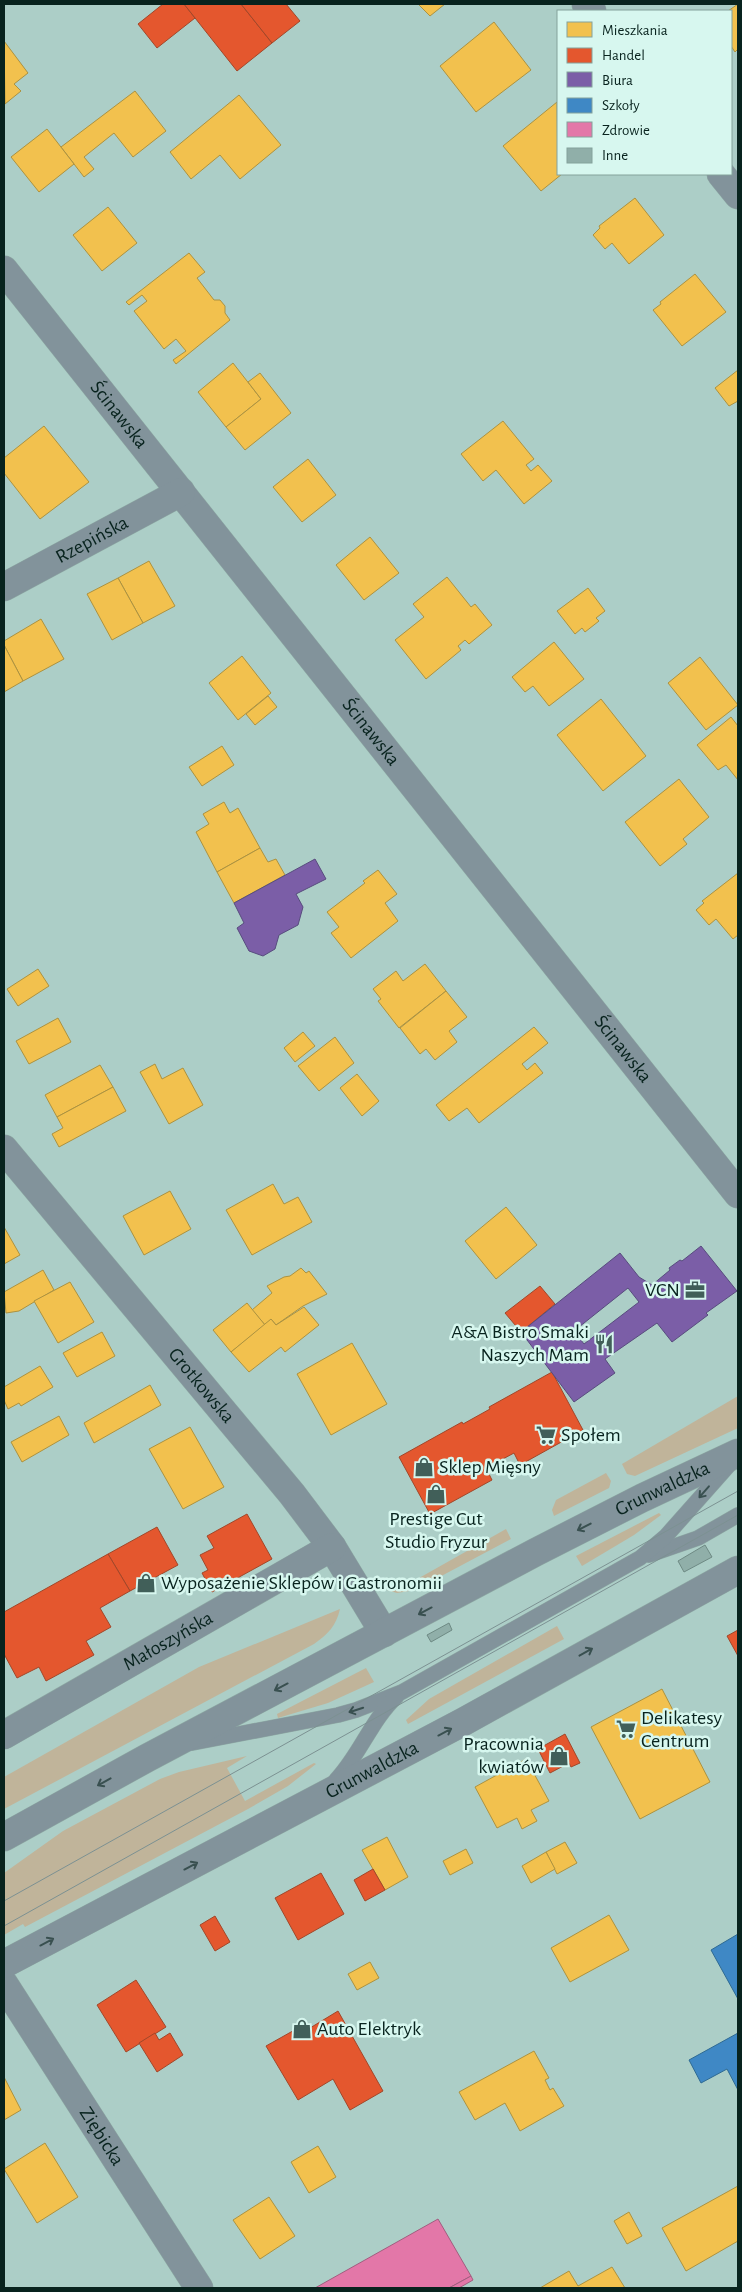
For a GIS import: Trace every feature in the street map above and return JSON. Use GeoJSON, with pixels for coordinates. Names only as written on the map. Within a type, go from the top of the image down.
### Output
{"type":"FeatureCollection","features":[{"type":"Feature","properties":{"kind":"street"},"geometry":{"type":"LineString","coordinates":[[723,175],[738,195]]}},
{"type":"Feature","properties":{"kind":"street","name":"Ścinawska"},"geometry":{"type":"LineString","coordinates":[[4,270],[738,1194]]}},
{"type":"Feature","properties":{"kind":"street","name":"Rzepińska"},"geometry":{"type":"LineString","coordinates":[[4,587],[181,492]]}},
{"type":"Feature","properties":{"kind":"street","name":"Grotkowska"},"geometry":{"type":"LineString","coordinates":[[4,1149],[287,1488],[332,1547],[384,1633]]}},
{"type":"Feature","properties":{"kind":"street","name":"Grunwaldzka"},"geometry":{"type":"LineString","coordinates":[[4,1836],[147,1758],[587,1526],[738,1453]]}},
{"type":"Feature","properties":{"kind":"street","name":"Małoszyńska"},"geometry":{"type":"LineString","coordinates":[[4,1735],[332,1547]]}},
{"type":"Feature","properties":{"kind":"street","name":"Grunwaldzka"},"geometry":{"type":"LineString","coordinates":[[4,1964],[463,1722],[738,1570]]}},
{"type":"Feature","properties":{"kind":"street","name":"Ziębicka"},"geometry":{"type":"LineString","coordinates":[[4,1984],[199,2288]]}},
{"type":"Feature","properties":{"kind":"lane"},"geometry":{"type":"LineString","coordinates":[[640,1558],[666,1536],[721,1473],[738,1458]]}},
{"type":"Feature","properties":{"kind":"lane"},"geometry":{"type":"LineString","coordinates":[[147,1758],[191,1744],[347,1713],[402,1692],[640,1558],[698,1538],[738,1516]]}},
{"type":"Feature","properties":{"kind":"lane"},"geometry":{"type":"LineString","coordinates":[[293,1812],[322,1794],[349,1767],[379,1716],[402,1692]]}},
{"type":"Feature","properties":{"kind":"shaded area"},"geometry":{"type":"Polygon","coordinates":[[[738,1396],[738,1428],[635,1476],[627,1474],[622,1464],[738,1396]]]}},
{"type":"Feature","properties":{"kind":"shaded area"},"geometry":{"type":"Polygon","coordinates":[[[606,1473],[611,1481],[609,1488],[554,1516],[552,1510],[556,1500],[606,1473]]]}},
{"type":"Feature","properties":{"kind":"shaded area"},"geometry":{"type":"Polygon","coordinates":[[[659,1513],[661,1515],[634,1535],[582,1566],[576,1556],[659,1513]]]}},
{"type":"Feature","properties":{"kind":"shaded area"},"geometry":{"type":"Polygon","coordinates":[[[506,1529],[511,1539],[415,1590],[397,1593],[387,1590],[412,1582],[506,1529]]]}},
{"type":"Feature","properties":{"kind":"shaded area"},"geometry":{"type":"Polygon","coordinates":[[[340,1609],[331,1629],[314,1644],[4,1809],[4,1777],[199,1667],[340,1609]]]}},
{"type":"Feature","properties":{"kind":"shaded area"},"geometry":{"type":"Polygon","coordinates":[[[557,1626],[564,1639],[408,1724],[406,1720],[429,1699],[557,1626]]]}},
{"type":"Feature","properties":{"kind":"shaded area"},"geometry":{"type":"Polygon","coordinates":[[[366,1668],[374,1682],[328,1703],[278,1718],[277,1714],[366,1668]]]}},
{"type":"Feature","properties":{"kind":"shaded area"},"geometry":{"type":"Polygon","coordinates":[[[247,1756],[227,1768],[245,1801],[314,1763],[316,1764],[288,1786],[248,1809],[25,1927],[23,1924],[4,1935],[4,1873],[63,1831],[160,1779],[179,1772],[247,1756]]]}},
{"type":"Feature","properties":{"kind":"building: Mieszkania"},"geometry":{"type":"Polygon","coordinates":[[[418,4],[445,4],[430,16],[418,4]]]}},
{"type":"Feature","properties":{"kind":"building: Mieszkania"},"geometry":{"type":"Polygon","coordinates":[[[738,4],[738,49],[735,52],[732,48],[732,10],[729,10],[738,4]]]}},
{"type":"Feature","properties":{"kind":"building: Mieszkania"},"geometry":{"type":"Polygon","coordinates":[[[494,22],[531,70],[476,112],[440,66],[494,22]]]}},
{"type":"Feature","properties":{"kind":"building: Mieszkania"},"geometry":{"type":"Polygon","coordinates":[[[4,41],[28,73],[14,84],[21,91],[5,104],[4,41]]]}},
{"type":"Feature","properties":{"kind":"building: Mieszkania"},"geometry":{"type":"Polygon","coordinates":[[[135,91],[166,131],[133,157],[114,133],[84,157],[94,169],[84,177],[61,147],[135,91]]]}},
{"type":"Feature","properties":{"kind":"building: Mieszkania"},"geometry":{"type":"Polygon","coordinates":[[[239,95],[281,145],[240,179],[220,155],[191,179],[170,152],[239,95]]]}},
{"type":"Feature","properties":{"kind":"building: Mieszkania"},"geometry":{"type":"Polygon","coordinates":[[[557,102],[557,175],[561,175],[541,191],[503,146],[557,102]]]}},
{"type":"Feature","properties":{"kind":"building: Mieszkania"},"geometry":{"type":"Polygon","coordinates":[[[47,129],[74,164],[39,192],[11,157],[47,129]]]}},
{"type":"Feature","properties":{"kind":"building: Mieszkania"},"geometry":{"type":"Polygon","coordinates":[[[635,198],[664,235],[629,264],[612,243],[605,249],[593,235],[600,228],[599,226],[635,198]]]}},
{"type":"Feature","properties":{"kind":"building: Mieszkania"},"geometry":{"type":"Polygon","coordinates":[[[108,207],[137,243],[102,271],[73,235],[108,207]]]}},
{"type":"Feature","properties":{"kind":"building: Mieszkania"},"geometry":{"type":"Polygon","coordinates":[[[189,253],[205,272],[197,278],[214,300],[220,300],[225,306],[225,313],[230,320],[176,364],[173,360],[186,351],[176,339],[164,349],[134,311],[147,301],[142,295],[129,305],[126,302],[189,253]]]}},
{"type":"Feature","properties":{"kind":"building: Mieszkania"},"geometry":{"type":"Polygon","coordinates":[[[695,274],[726,312],[682,346],[653,310],[661,304],[660,302],[695,274]]]}},
{"type":"Feature","properties":{"kind":"building: Mieszkania"},"geometry":{"type":"Polygon","coordinates":[[[233,363],[261,399],[226,427],[198,392],[233,363]]]}},
{"type":"Feature","properties":{"kind":"building: Mieszkania"},"geometry":{"type":"Polygon","coordinates":[[[738,370],[738,401],[729,406],[715,388],[738,370]]]}},
{"type":"Feature","properties":{"kind":"building: Mieszkania"},"geometry":{"type":"Polygon","coordinates":[[[260,373],[291,413],[245,450],[226,427],[261,399],[248,382],[260,373]]]}},
{"type":"Feature","properties":{"kind":"building: Mieszkania"},"geometry":{"type":"Polygon","coordinates":[[[503,421],[534,459],[526,465],[531,471],[538,465],[552,481],[524,504],[496,470],[483,481],[461,454],[503,421]]]}},
{"type":"Feature","properties":{"kind":"building: Mieszkania"},"geometry":{"type":"Polygon","coordinates":[[[44,426],[89,482],[40,519],[4,473],[4,458],[44,426]]]}},
{"type":"Feature","properties":{"kind":"building: Mieszkania"},"geometry":{"type":"Polygon","coordinates":[[[308,459],[336,495],[302,522],[273,487],[308,459]]]}},
{"type":"Feature","properties":{"kind":"building: Mieszkania"},"geometry":{"type":"Polygon","coordinates":[[[370,537],[399,573],[364,600],[336,565],[370,537]]]}},
{"type":"Feature","properties":{"kind":"building: Mieszkania"},"geometry":{"type":"Polygon","coordinates":[[[149,561],[175,606],[143,623],[118,578],[149,561]]]}},
{"type":"Feature","properties":{"kind":"building: Mieszkania"},"geometry":{"type":"Polygon","coordinates":[[[447,577],[471,607],[475,604],[492,625],[469,644],[465,640],[458,646],[461,650],[426,679],[395,640],[424,617],[413,604],[447,577]]]}},
{"type":"Feature","properties":{"kind":"building: Mieszkania"},"geometry":{"type":"Polygon","coordinates":[[[118,578],[143,623],[112,640],[87,594],[118,578]]]}},
{"type":"Feature","properties":{"kind":"building: Mieszkania"},"geometry":{"type":"Polygon","coordinates":[[[588,588],[605,611],[596,618],[599,621],[585,632],[582,628],[575,634],[557,611],[588,588]]]}},
{"type":"Feature","properties":{"kind":"building: Mieszkania"},"geometry":{"type":"Polygon","coordinates":[[[41,619],[64,659],[23,681],[4,645],[4,641],[41,619]]]}},
{"type":"Feature","properties":{"kind":"building: Mieszkania"},"geometry":{"type":"Polygon","coordinates":[[[554,642],[584,679],[549,706],[533,686],[525,692],[512,677],[554,642]]]}},
{"type":"Feature","properties":{"kind":"building: Mieszkania"},"geometry":{"type":"Polygon","coordinates":[[[4,645],[23,681],[4,692],[4,645]]]}},
{"type":"Feature","properties":{"kind":"building: Mieszkania"},"geometry":{"type":"Polygon","coordinates":[[[242,656],[271,693],[238,720],[209,683],[242,656]]]}},
{"type":"Feature","properties":{"kind":"building: Mieszkania"},"geometry":{"type":"Polygon","coordinates":[[[700,657],[738,705],[706,730],[668,683],[700,657]]]}},
{"type":"Feature","properties":{"kind":"building: Mieszkania"},"geometry":{"type":"Polygon","coordinates":[[[268,696],[277,707],[255,725],[246,714],[268,696]]]}},
{"type":"Feature","properties":{"kind":"building: Mieszkania"},"geometry":{"type":"Polygon","coordinates":[[[601,699],[646,756],[603,791],[557,735],[601,699]]]}},
{"type":"Feature","properties":{"kind":"building: Mieszkania"},"geometry":{"type":"Polygon","coordinates":[[[731,717],[738,726],[738,780],[726,765],[718,770],[697,745],[731,717]]]}},
{"type":"Feature","properties":{"kind":"building: Mieszkania"},"geometry":{"type":"Polygon","coordinates":[[[222,746],[234,765],[202,786],[189,767],[222,746]]]}},
{"type":"Feature","properties":{"kind":"building: Mieszkania"},"geometry":{"type":"Polygon","coordinates":[[[679,779],[709,817],[683,839],[687,844],[660,866],[625,822],[679,779]]]}},
{"type":"Feature","properties":{"kind":"building: Mieszkania"},"geometry":{"type":"Polygon","coordinates":[[[224,802],[230,813],[238,808],[260,848],[217,872],[196,832],[209,824],[203,814],[224,802]]]}},
{"type":"Feature","properties":{"kind":"building: Mieszkania"},"geometry":{"type":"Polygon","coordinates":[[[260,848],[268,862],[276,859],[285,875],[234,903],[217,872],[260,848]]]}},
{"type":"Feature","properties":{"kind":"building: Mieszkania"},"geometry":{"type":"Polygon","coordinates":[[[378,870],[397,894],[385,903],[398,921],[351,958],[331,933],[339,927],[327,912],[365,883],[363,881],[378,870]]]}},
{"type":"Feature","properties":{"kind":"building: Mieszkania"},"geometry":{"type":"Polygon","coordinates":[[[738,873],[738,935],[733,939],[716,919],[709,925],[696,910],[704,903],[702,901],[738,873]]]}},
{"type":"Feature","properties":{"kind":"building: Mieszkania"},"geometry":{"type":"Polygon","coordinates":[[[425,964],[446,991],[399,1028],[378,1001],[381,999],[373,989],[396,971],[403,981],[425,964]]]}},
{"type":"Feature","properties":{"kind":"building: Mieszkania"},"geometry":{"type":"Polygon","coordinates":[[[38,969],[49,986],[18,1006],[7,989],[38,969]]]}},
{"type":"Feature","properties":{"kind":"building: Mieszkania"},"geometry":{"type":"Polygon","coordinates":[[[446,991],[467,1017],[449,1031],[457,1042],[435,1060],[426,1049],[420,1054],[400,1028],[446,991]]]}},
{"type":"Feature","properties":{"kind":"building: Mieszkania"},"geometry":{"type":"Polygon","coordinates":[[[58,1018],[71,1042],[29,1064],[16,1041],[58,1018]]]}},
{"type":"Feature","properties":{"kind":"building: Mieszkania"},"geometry":{"type":"Polygon","coordinates":[[[534,1027],[548,1043],[522,1064],[527,1070],[535,1063],[543,1073],[479,1123],[467,1108],[449,1121],[436,1105],[534,1027]]]}},
{"type":"Feature","properties":{"kind":"building: Mieszkania"},"geometry":{"type":"Polygon","coordinates":[[[303,1032],[315,1046],[295,1062],[284,1048],[303,1032]]]}},
{"type":"Feature","properties":{"kind":"building: Mieszkania"},"geometry":{"type":"Polygon","coordinates":[[[335,1037],[354,1063],[319,1091],[298,1066],[335,1037]]]}},
{"type":"Feature","properties":{"kind":"building: Mieszkania"},"geometry":{"type":"Polygon","coordinates":[[[155,1064],[162,1079],[183,1068],[203,1105],[169,1124],[140,1072],[155,1064]]]}},
{"type":"Feature","properties":{"kind":"building: Mieszkania"},"geometry":{"type":"Polygon","coordinates":[[[100,1065],[113,1087],[57,1117],[45,1095],[100,1065]]]}},
{"type":"Feature","properties":{"kind":"building: Mieszkania"},"geometry":{"type":"Polygon","coordinates":[[[357,1074],[379,1101],[362,1116],[340,1088],[357,1074]]]}},
{"type":"Feature","properties":{"kind":"building: Mieszkania"},"geometry":{"type":"Polygon","coordinates":[[[113,1087],[126,1111],[59,1147],[52,1134],[63,1128],[57,1117],[113,1087]]]}},
{"type":"Feature","properties":{"kind":"building: Mieszkania"},"geometry":{"type":"Polygon","coordinates":[[[273,1184],[284,1204],[298,1197],[312,1222],[252,1255],[226,1210],[273,1184]]]}},
{"type":"Feature","properties":{"kind":"building: Mieszkania"},"geometry":{"type":"Polygon","coordinates":[[[170,1191],[191,1229],[144,1255],[123,1216],[170,1191]]]}},
{"type":"Feature","properties":{"kind":"building: Mieszkania"},"geometry":{"type":"Polygon","coordinates":[[[506,1207],[537,1245],[496,1279],[465,1241],[506,1207]]]}},
{"type":"Feature","properties":{"kind":"building: Mieszkania"},"geometry":{"type":"Polygon","coordinates":[[[4,1227],[20,1255],[4,1264],[4,1227]]]}},
{"type":"Feature","properties":{"kind":"building: Mieszkania"},"geometry":{"type":"Polygon","coordinates":[[[301,1268],[306,1273],[309,1271],[327,1294],[303,1306],[276,1325],[271,1319],[265,1325],[252,1310],[272,1293],[267,1286],[290,1276],[301,1268]]]}},
{"type":"Feature","properties":{"kind":"building: Mieszkania"},"geometry":{"type":"Polygon","coordinates":[[[43,1270],[54,1290],[19,1311],[6,1313],[4,1292],[43,1270]]]}},
{"type":"Feature","properties":{"kind":"building: Mieszkania"},"geometry":{"type":"Polygon","coordinates":[[[70,1282],[94,1322],[58,1343],[34,1301],[70,1282]]]}},
{"type":"Feature","properties":{"kind":"building: Mieszkania"},"geometry":{"type":"Polygon","coordinates":[[[247,1303],[265,1325],[231,1352],[213,1330],[247,1303]]]}},
{"type":"Feature","properties":{"kind":"building: Mieszkania"},"geometry":{"type":"Polygon","coordinates":[[[304,1307],[319,1325],[285,1352],[281,1347],[249,1372],[231,1352],[271,1319],[276,1325],[304,1307]]]}},
{"type":"Feature","properties":{"kind":"building: Mieszkania"},"geometry":{"type":"Polygon","coordinates":[[[102,1332],[115,1356],[77,1377],[63,1353],[102,1332]]]}},
{"type":"Feature","properties":{"kind":"building: Mieszkania"},"geometry":{"type":"Polygon","coordinates":[[[352,1343],[387,1404],[331,1435],[297,1374],[352,1343]]]}},
{"type":"Feature","properties":{"kind":"building: Mieszkania"},"geometry":{"type":"Polygon","coordinates":[[[40,1366],[53,1387],[21,1406],[19,1403],[8,1409],[4,1400],[4,1387],[40,1366]]]}},
{"type":"Feature","properties":{"kind":"building: Mieszkania"},"geometry":{"type":"Polygon","coordinates":[[[150,1385],[161,1405],[94,1443],[84,1423],[150,1385]]]}},
{"type":"Feature","properties":{"kind":"building: Mieszkania"},"geometry":{"type":"Polygon","coordinates":[[[59,1416],[69,1435],[22,1462],[11,1442],[59,1416]]]}},
{"type":"Feature","properties":{"kind":"building: Mieszkania"},"geometry":{"type":"Polygon","coordinates":[[[190,1427],[224,1487],[183,1509],[149,1449],[190,1427]]]}},
{"type":"Feature","properties":{"kind":"building: Mieszkania"},"geometry":{"type":"Polygon","coordinates":[[[662,1689],[710,1782],[640,1819],[591,1727],[662,1689]]]}},
{"type":"Feature","properties":{"kind":"building: Mieszkania"},"geometry":{"type":"Polygon","coordinates":[[[526,1759],[549,1801],[531,1810],[537,1821],[522,1829],[517,1818],[497,1828],[475,1787],[526,1759]]]}},
{"type":"Feature","properties":{"kind":"building: Mieszkania"},"geometry":{"type":"Polygon","coordinates":[[[387,1837],[408,1877],[385,1890],[362,1850],[387,1837]]]}},
{"type":"Feature","properties":{"kind":"building: Mieszkania"},"geometry":{"type":"Polygon","coordinates":[[[565,1842],[577,1863],[557,1874],[546,1852],[565,1842]]]}},
{"type":"Feature","properties":{"kind":"building: Mieszkania"},"geometry":{"type":"Polygon","coordinates":[[[466,1849],[473,1863],[450,1875],[443,1861],[466,1849]]]}},
{"type":"Feature","properties":{"kind":"building: Mieszkania"},"geometry":{"type":"Polygon","coordinates":[[[546,1852],[555,1869],[531,1883],[522,1866],[546,1852]]]}},
{"type":"Feature","properties":{"kind":"building: Mieszkania"},"geometry":{"type":"Polygon","coordinates":[[[609,1915],[629,1950],[570,1982],[551,1948],[609,1915]]]}},
{"type":"Feature","properties":{"kind":"building: Mieszkania"},"geometry":{"type":"Polygon","coordinates":[[[370,1962],[379,1978],[357,1990],[348,1974],[370,1962]]]}},
{"type":"Feature","properties":{"kind":"building: Mieszkania"},"geometry":{"type":"Polygon","coordinates":[[[534,2051],[549,2078],[545,2080],[550,2090],[553,2088],[564,2106],[520,2131],[505,2103],[475,2120],[459,2092],[534,2051]]]}},
{"type":"Feature","properties":{"kind":"building: Mieszkania"},"geometry":{"type":"Polygon","coordinates":[[[4,2077],[21,2110],[4,2120],[4,2077]]]}},
{"type":"Feature","properties":{"kind":"building: Mieszkania"},"geometry":{"type":"Polygon","coordinates":[[[45,2143],[78,2197],[37,2223],[4,2169],[45,2143]]]}},
{"type":"Feature","properties":{"kind":"building: Mieszkania"},"geometry":{"type":"Polygon","coordinates":[[[318,2146],[336,2177],[309,2193],[291,2162],[318,2146]]]}},
{"type":"Feature","properties":{"kind":"building: Mieszkania"},"geometry":{"type":"Polygon","coordinates":[[[738,2186],[738,2241],[686,2271],[662,2228],[738,2186]]]}},
{"type":"Feature","properties":{"kind":"building: Mieszkania"},"geometry":{"type":"Polygon","coordinates":[[[269,2197],[295,2236],[260,2259],[233,2220],[269,2197]]]}},
{"type":"Feature","properties":{"kind":"building: Mieszkania"},"geometry":{"type":"Polygon","coordinates":[[[629,2212],[642,2236],[627,2244],[614,2221],[629,2212]]]}},
{"type":"Feature","properties":{"kind":"building: Mieszkania"},"geometry":{"type":"Polygon","coordinates":[[[612,2267],[625,2288],[540,2288],[569,2271],[578,2286],[612,2267]]]}},
{"type":"Feature","properties":{"kind":"building: Handel"},"geometry":{"type":"Polygon","coordinates":[[[163,4],[184,4],[195,18],[157,48],[138,24],[163,4]]]}},
{"type":"Feature","properties":{"kind":"building: Handel"},"geometry":{"type":"Polygon","coordinates":[[[184,4],[241,4],[272,43],[237,71],[184,4]]]}},
{"type":"Feature","properties":{"kind":"building: Handel"},"geometry":{"type":"Polygon","coordinates":[[[241,4],[286,4],[300,21],[272,43],[241,4]]]}},
{"type":"Feature","properties":{"kind":"building: Handel"},"geometry":{"type":"Polygon","coordinates":[[[540,1286],[555,1304],[521,1332],[505,1313],[540,1286]]]}},
{"type":"Feature","properties":{"kind":"building: Handel"},"geometry":{"type":"Polygon","coordinates":[[[552,1372],[583,1430],[520,1465],[514,1453],[486,1468],[492,1480],[430,1514],[399,1457],[462,1422],[463,1424],[490,1409],[489,1407],[552,1372]]]}},
{"type":"Feature","properties":{"kind":"building: Handel"},"geometry":{"type":"Polygon","coordinates":[[[247,1514],[272,1559],[212,1592],[202,1573],[208,1570],[200,1555],[214,1548],[207,1536],[247,1514]]]}},
{"type":"Feature","properties":{"kind":"building: Handel"},"geometry":{"type":"Polygon","coordinates":[[[157,1527],[178,1565],[130,1591],[108,1554],[157,1527]]]}},
{"type":"Feature","properties":{"kind":"building: Handel"},"geometry":{"type":"Polygon","coordinates":[[[108,1554],[130,1591],[100,1608],[111,1627],[86,1641],[94,1655],[46,1681],[39,1667],[17,1678],[4,1654],[4,1612],[108,1554]]]}},
{"type":"Feature","properties":{"kind":"building: Handel"},"geometry":{"type":"Polygon","coordinates":[[[738,1630],[738,1656],[727,1636],[738,1630]]]}},
{"type":"Feature","properties":{"kind":"building: Handel","name":"Pracownia kwiatów"},"geometry":{"type":"Polygon","coordinates":[[[565,1734],[580,1763],[571,1767],[569,1763],[550,1773],[538,1749],[565,1734]]]}},
{"type":"Feature","properties":{"kind":"building: Handel"},"geometry":{"type":"Polygon","coordinates":[[[373,1869],[385,1890],[365,1901],[354,1880],[373,1869]]]}},
{"type":"Feature","properties":{"kind":"building: Handel"},"geometry":{"type":"Polygon","coordinates":[[[321,1873],[344,1914],[298,1940],[275,1898],[321,1873]]]}},
{"type":"Feature","properties":{"kind":"building: Handel"},"geometry":{"type":"Polygon","coordinates":[[[215,1916],[230,1942],[215,1951],[200,1925],[215,1916]]]}},
{"type":"Feature","properties":{"kind":"building: Handel"},"geometry":{"type":"Polygon","coordinates":[[[136,1980],[166,2027],[126,2052],[97,2005],[136,1980]]]}},
{"type":"Feature","properties":{"kind":"building: Handel"},"geometry":{"type":"Polygon","coordinates":[[[338,2011],[383,2091],[350,2110],[333,2079],[298,2100],[266,2046],[307,2023],[310,2028],[338,2011]]]}},
{"type":"Feature","properties":{"kind":"building: Handel"},"geometry":{"type":"Polygon","coordinates":[[[155,2033],[159,2040],[170,2033],[183,2055],[157,2072],[139,2043],[155,2033]]]}},
{"type":"Feature","properties":{"kind":"building: Biura"},"geometry":{"type":"Polygon","coordinates":[[[315,859],[326,879],[296,894],[303,907],[298,925],[279,935],[275,949],[263,956],[249,951],[237,928],[244,923],[234,903],[315,859]]]}},
{"type":"Feature","properties":{"kind":"building: Biura"},"geometry":{"type":"Polygon","coordinates":[[[701,1246],[737,1291],[706,1313],[708,1315],[672,1342],[657,1323],[605,1359],[615,1373],[574,1402],[521,1332],[620,1253],[639,1277],[652,1285],[670,1270],[669,1268],[680,1260],[682,1261],[701,1246]],[[628,1288],[574,1331],[584,1344],[639,1302],[628,1288]]]}},
{"type":"Feature","properties":{"kind":"building: Szkoły"},"geometry":{"type":"Polygon","coordinates":[[[738,1934],[738,1999],[711,1950],[738,1934]]]}},
{"type":"Feature","properties":{"kind":"building: Szkoły"},"geometry":{"type":"Polygon","coordinates":[[[738,2033],[738,2090],[727,2069],[701,2083],[689,2060],[738,2033]]]}},
{"type":"Feature","properties":{"kind":"building: Zdrowie"},"geometry":{"type":"Polygon","coordinates":[[[438,2219],[471,2276],[449,2288],[315,2288],[438,2219]]]}},
{"type":"Feature","properties":{"kind":"building: Zdrowie"},"geometry":{"type":"Polygon","coordinates":[[[471,2276],[473,2280],[459,2288],[449,2288],[471,2276]]]}},
{"type":"Feature","properties":{"kind":"building: Inne"},"geometry":{"type":"Polygon","coordinates":[[[705,1545],[712,1557],[684,1572],[678,1561],[705,1545]]]}},
{"type":"Feature","properties":{"kind":"building: Inne"},"geometry":{"type":"Polygon","coordinates":[[[449,1623],[452,1630],[431,1642],[427,1635],[449,1623]]]}},
{"type":"Feature","properties":{"kind":"tram line"},"geometry":{"type":"LineString","coordinates":[[4,1901],[738,1491]]}},
{"type":"Feature","properties":{"kind":"tram line"},"geometry":{"type":"LineString","coordinates":[[4,1926],[738,1515]]}},
{"type":"Feature","properties":{"kind":"place","name":"VCN"},"geometry":{"type":"Point","coordinates":[695,1290]}},
{"type":"Feature","properties":{"kind":"place","name":"A&A Bistro Smaki Naszych Mam"},"geometry":{"type":"Point","coordinates":[604,1344]}},
{"type":"Feature","properties":{"kind":"place","name":"Społem"},"geometry":{"type":"Point","coordinates":[546,1435]}},
{"type":"Feature","properties":{"kind":"place","name":"Sklep Mięsny"},"geometry":{"type":"Point","coordinates":[424,1467]}},
{"type":"Feature","properties":{"kind":"place","name":"Prestige Cut Studio Fryzur"},"geometry":{"type":"Point","coordinates":[436,1494]}},
{"type":"Feature","properties":{"kind":"place","name":"Wyposażenie Sklepów i Gastronomii"},"geometry":{"type":"Point","coordinates":[146,1583]}},
{"type":"Feature","properties":{"kind":"place","name":"Delikatesy Centrum"},"geometry":{"type":"Point","coordinates":[626,1729]}},
{"type":"Feature","properties":{"kind":"place","name":"Pracownia kwiatów"},"geometry":{"type":"Point","coordinates":[559,1756]}},
{"type":"Feature","properties":{"kind":"place","name":"Auto Elektryk"},"geometry":{"type":"Point","coordinates":[302,2029]}}]}
